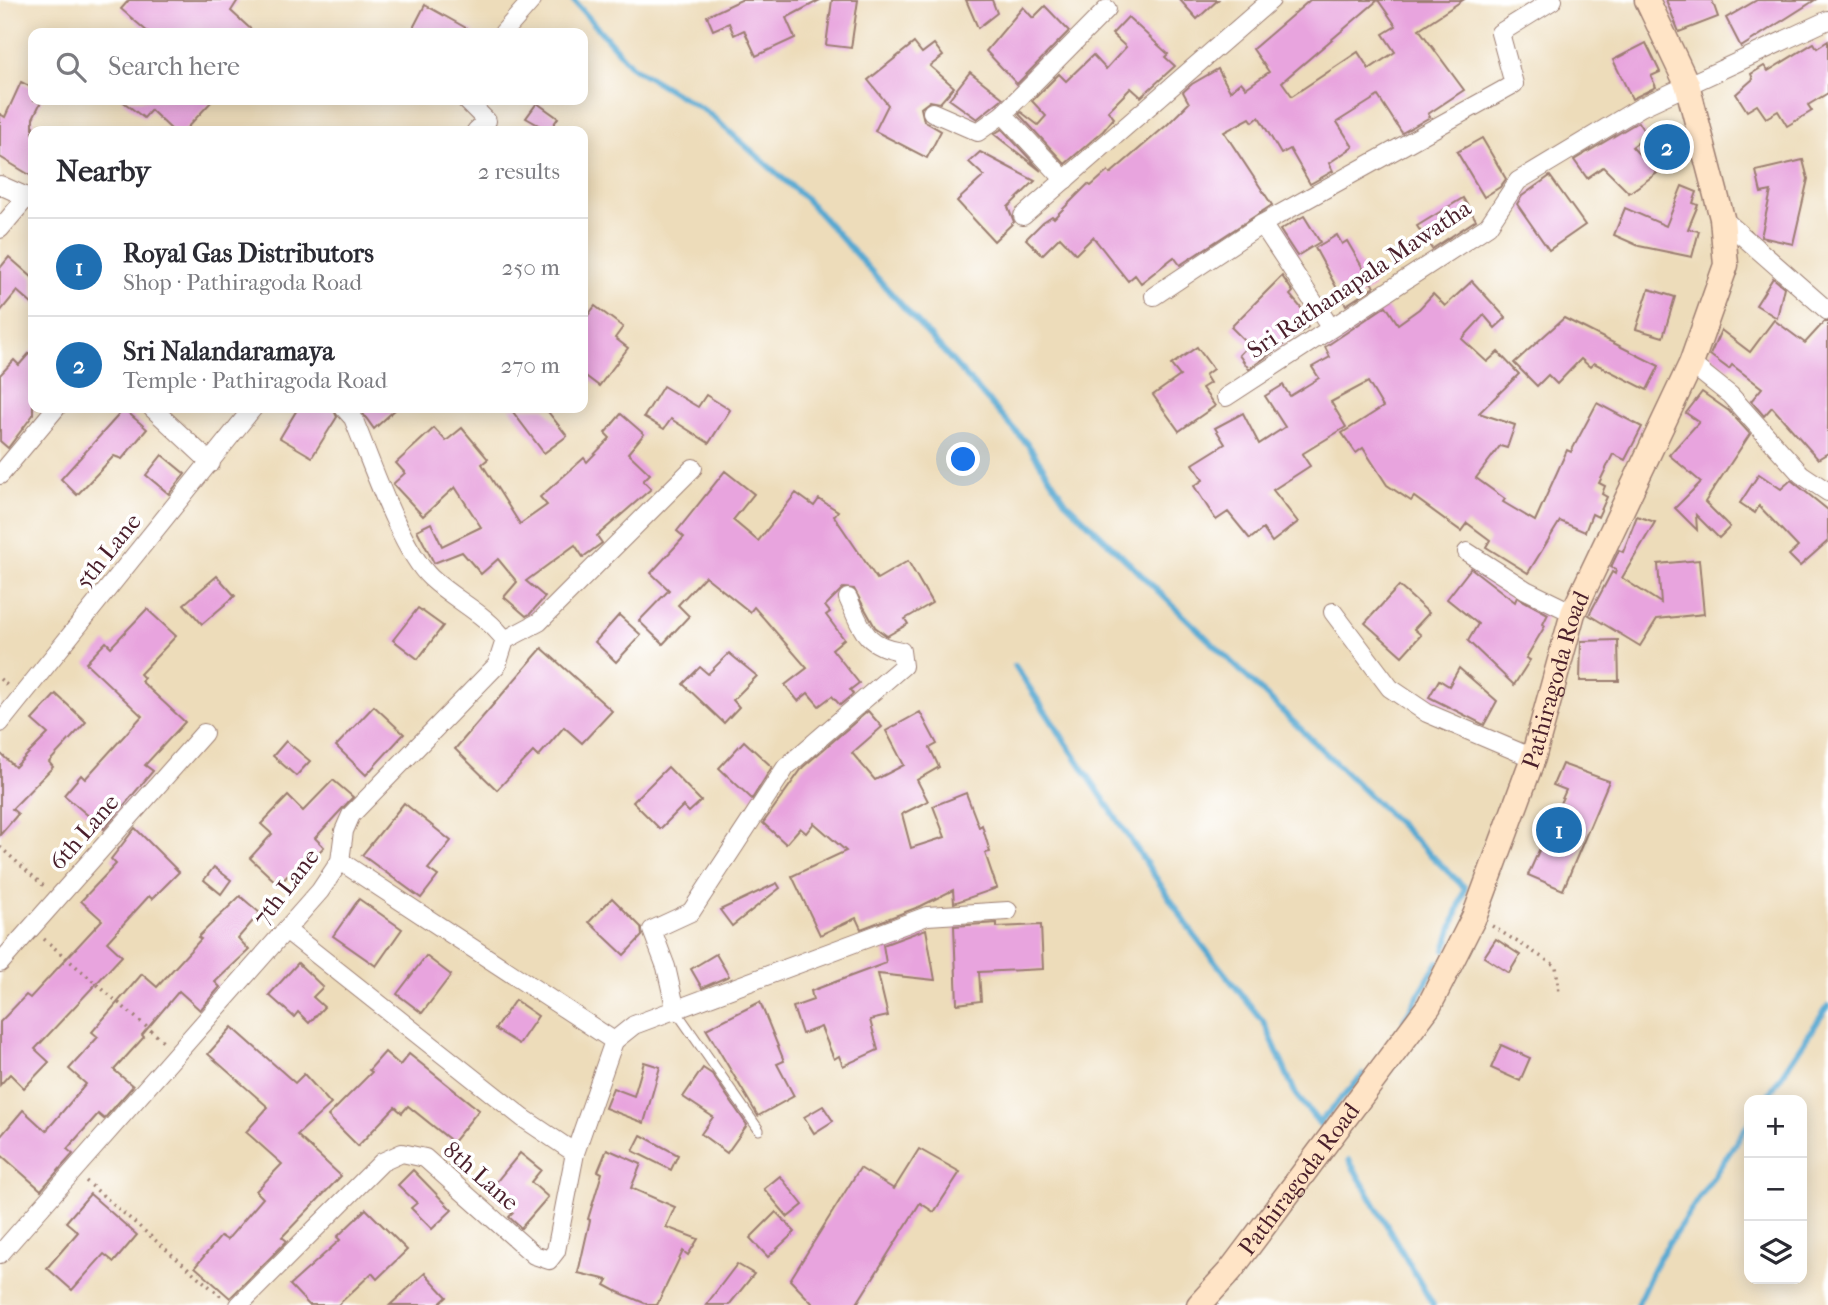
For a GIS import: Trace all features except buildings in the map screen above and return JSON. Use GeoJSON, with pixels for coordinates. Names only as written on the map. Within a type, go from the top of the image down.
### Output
{"type":"FeatureCollection","features":[{"type":"Feature","properties":{"kind":"street"},"geometry":{"type":"LineString","coordinates":[[507,28],[532,0]]}},
{"type":"Feature","properties":{"kind":"street"},"geometry":{"type":"LineString","coordinates":[[1023,216],[1271,0]]}},
{"type":"Feature","properties":{"kind":"street"},"geometry":{"type":"LineString","coordinates":[[1154,296],[1262,224],[1514,84],[1500,33],[1553,0]]}},
{"type":"Feature","properties":{"kind":"street","name":"Pathiragoda Road"},"geometry":{"type":"LineString","coordinates":[[1199,1305],[1230,1271],[1429,1006],[1475,915],[1533,758],[1573,613],[1691,363],[1726,265],[1722,218],[1687,83],[1647,0]]}},
{"type":"Feature","properties":{"kind":"street"},"geometry":{"type":"LineString","coordinates":[[932,112],[978,132],[1003,114],[1108,3]]}},
{"type":"Feature","properties":{"kind":"street","name":"Sri Rathanapala Mawatha"},"geometry":{"type":"LineString","coordinates":[[1226,397],[1488,226],[1518,181],[1640,107],[1828,20]]}},
{"type":"Feature","properties":{"kind":"street"},"geometry":{"type":"LineString","coordinates":[[471,105],[487,121],[482,126]]}},
{"type":"Feature","properties":{"kind":"street"},"geometry":{"type":"LineString","coordinates":[[1003,114],[1065,180]]}},
{"type":"Feature","properties":{"kind":"street"},"geometry":{"type":"LineString","coordinates":[[0,185],[28,197]]}},
{"type":"Feature","properties":{"kind":"street"},"geometry":{"type":"LineString","coordinates":[[0,229],[28,200]]}},
{"type":"Feature","properties":{"kind":"street"},"geometry":{"type":"LineString","coordinates":[[1722,218],[1828,311]]}},
{"type":"Feature","properties":{"kind":"street"},"geometry":{"type":"LineString","coordinates":[[1262,224],[1330,327]]}},
{"type":"Feature","properties":{"kind":"street"},"geometry":{"type":"LineString","coordinates":[[1691,363],[1730,395],[1801,474],[1828,492]]}},
{"type":"Feature","properties":{"kind":"street"},"geometry":{"type":"LineString","coordinates":[[0,475],[52,413]]}},
{"type":"Feature","properties":{"kind":"street"},"geometry":{"type":"LineString","coordinates":[[157,413],[211,463]]}},
{"type":"Feature","properties":{"kind":"street","name":"5th Lane"},"geometry":{"type":"LineString","coordinates":[[0,723],[249,413]]}},
{"type":"Feature","properties":{"kind":"street"},"geometry":{"type":"LineString","coordinates":[[348,413],[412,554],[431,578],[491,621],[506,640],[539,622],[693,468]]}},
{"type":"Feature","properties":{"kind":"street"},"geometry":{"type":"LineString","coordinates":[[1467,552],[1526,590],[1573,613]]}},
{"type":"Feature","properties":{"kind":"street"},"geometry":{"type":"LineString","coordinates":[[676,1011],[666,967],[652,930],[691,912],[786,767],[903,666],[901,651],[880,648],[865,635],[848,598]]}},
{"type":"Feature","properties":{"kind":"street"},"geometry":{"type":"LineString","coordinates":[[1333,612],[1390,688],[1427,713],[1533,758]]}},
{"type":"Feature","properties":{"kind":"street","name":"7th Lane"},"geometry":{"type":"LineString","coordinates":[[0,1254],[320,891],[340,861],[344,831],[351,815],[498,665],[506,640]]}},
{"type":"Feature","properties":{"kind":"street","name":"6th Lane"},"geometry":{"type":"LineString","coordinates":[[0,963],[204,733]]}},
{"type":"Feature","properties":{"kind":"street"},"geometry":{"type":"LineString","coordinates":[[340,861],[614,1041],[634,1025],[927,916],[1008,911]]}},
{"type":"Feature","properties":{"kind":"street"},"geometry":{"type":"LineString","coordinates":[[286,930],[523,1118],[575,1153]]}},
{"type":"Feature","properties":{"kind":"street","name":"8th Lane"},"geometry":{"type":"LineString","coordinates":[[239,1305],[382,1162],[402,1153],[425,1158],[534,1255],[549,1260],[556,1251],[575,1153],[614,1041]]}},
{"type":"Feature","properties":{"kind":"lane"},"geometry":{"type":"LineString","coordinates":[[676,1011],[759,1130]]}},
{"type":"Feature","properties":{"kind":"path"},"geometry":{"type":"LineString","coordinates":[[0,847],[59,899]]}},
{"type":"Feature","properties":{"kind":"path"},"geometry":{"type":"LineString","coordinates":[[1475,915],[1556,966],[1559,993]]}},
{"type":"Feature","properties":{"kind":"path"},"geometry":{"type":"LineString","coordinates":[[32,929],[178,1054]]}},
{"type":"Feature","properties":{"kind":"path"},"geometry":{"type":"LineString","coordinates":[[74,1171],[231,1305]]}},
{"type":"Feature","properties":{"kind":"waterway"},"geometry":{"type":"LineString","coordinates":[[573,0],[632,67],[707,112],[806,199],[1029,446],[1066,502],[1465,888],[1445,950]]}},
{"type":"Feature","properties":{"kind":"waterway"},"geometry":{"type":"LineString","coordinates":[[1015,666],[1194,935],[1265,1024],[1296,1095],[1320,1124]]}},
{"type":"Feature","properties":{"kind":"waterway"},"geometry":{"type":"LineString","coordinates":[[1404,1020],[1438,962]]}},
{"type":"Feature","properties":{"kind":"waterway"},"geometry":{"type":"LineString","coordinates":[[1768,1095],[1828,1006]]}},
{"type":"Feature","properties":{"kind":"waterway"},"geometry":{"type":"LineString","coordinates":[[1319,1123],[1363,1075]]}},
{"type":"Feature","properties":{"kind":"waterway"},"geometry":{"type":"LineString","coordinates":[[1637,1305],[1657,1261],[1744,1130]]}},
{"type":"Feature","properties":{"kind":"waterway"},"geometry":{"type":"LineString","coordinates":[[1349,1160],[1433,1305]]}},
{"type":"Feature","properties":{"kind":"place","name":"Sri Nalandaramaya"},"geometry":{"type":"Point","coordinates":[1667,147]}},
{"type":"Feature","properties":{"kind":"place","name":"Royal Gas Distributors"},"geometry":{"type":"Point","coordinates":[1559,830]}}]}
